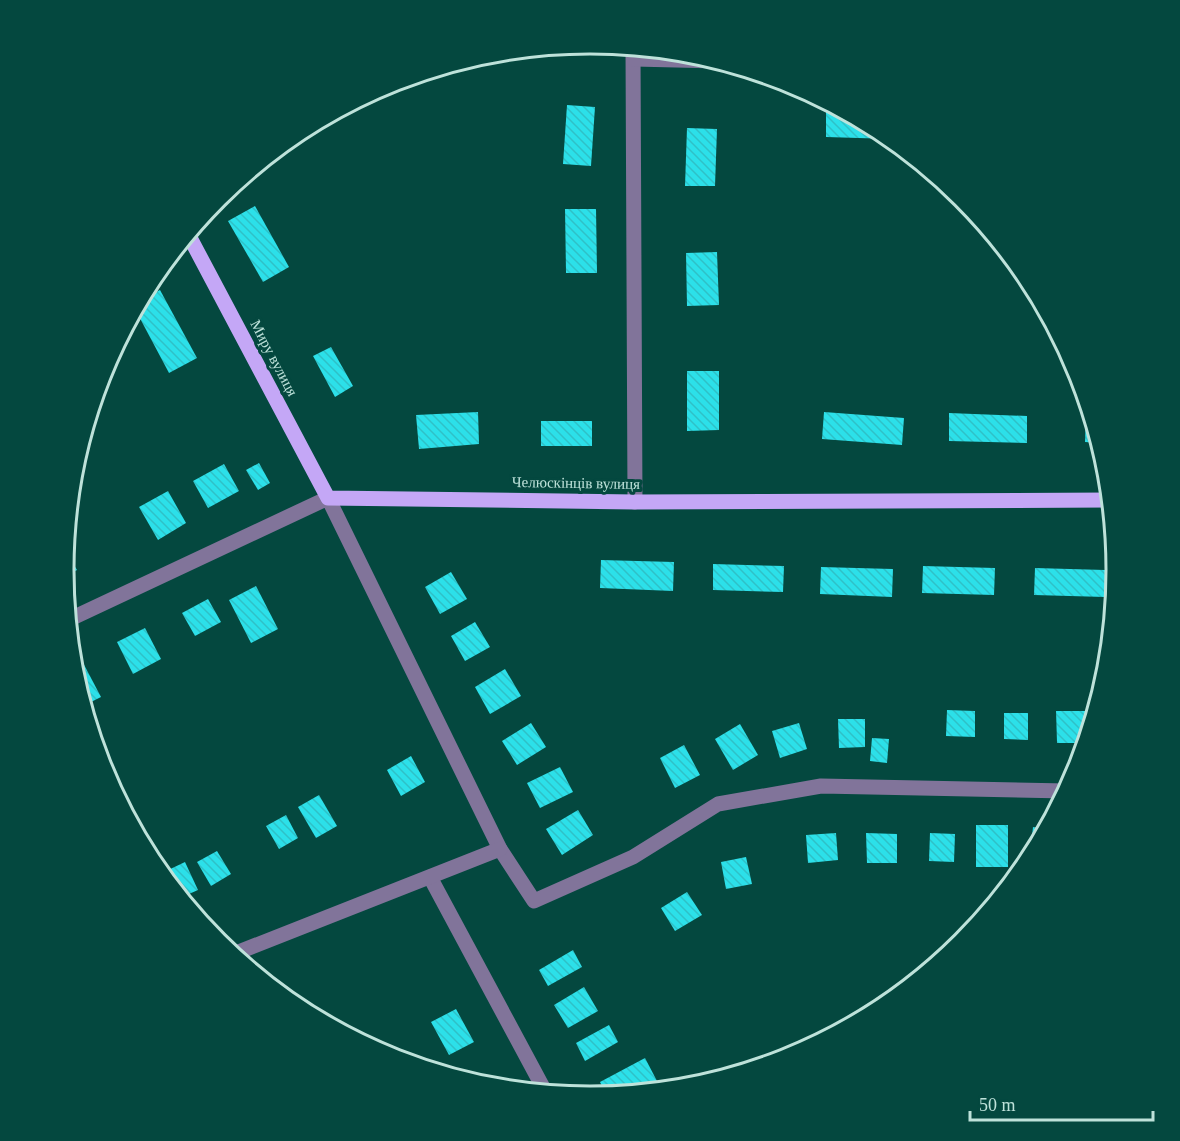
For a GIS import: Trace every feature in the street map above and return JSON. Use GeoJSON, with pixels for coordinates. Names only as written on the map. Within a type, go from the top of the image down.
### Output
{"type":"FeatureCollection","features":[{"type":"Feature","properties":{"kind":"main road","name":"Миру вулиця"},"geometry":{"type":"LineString","coordinates":[[192,242],[328,498]]}},
{"type":"Feature","properties":{"kind":"main road","name":"Челюскінців вулиця"},"geometry":{"type":"LineString","coordinates":[[328,498],[635,502],[1102,500]]}},
{"type":"Feature","properties":{"kind":"street"},"geometry":{"type":"LineString","coordinates":[[633,56],[635,502]]}},
{"type":"Feature","properties":{"kind":"street"},"geometry":{"type":"LineString","coordinates":[[328,498],[500,849],[534,901],[633,857],[718,804],[821,786],[1057,791]]}},
{"type":"Feature","properties":{"kind":"street","name":"Челюскінців вулиця"},"geometry":{"type":"LineString","coordinates":[[76,616],[328,498]]}},
{"type":"Feature","properties":{"kind":"street"},"geometry":{"type":"LineString","coordinates":[[241,951],[500,849]]}},
{"type":"Feature","properties":{"kind":"street"},"geometry":{"type":"LineString","coordinates":[[430,877],[542,1085]]}},
{"type":"Feature","properties":{"kind":"building"},"geometry":{"type":"Polygon","coordinates":[[[567,105],[595,107],[591,166],[563,164],[567,105]]]}},
{"type":"Feature","properties":{"kind":"building"},"geometry":{"type":"Polygon","coordinates":[[[826,111],[873,138],[826,137],[826,111]]]}},
{"type":"Feature","properties":{"kind":"building"},"geometry":{"type":"Polygon","coordinates":[[[687,128],[717,129],[715,186],[685,186],[687,128]]]}},
{"type":"Feature","properties":{"kind":"building"},"geometry":{"type":"Polygon","coordinates":[[[255,206],[289,267],[263,282],[228,221],[255,206]]]}},
{"type":"Feature","properties":{"kind":"building"},"geometry":{"type":"Polygon","coordinates":[[[565,209],[596,209],[597,273],[566,273],[565,209]]]}},
{"type":"Feature","properties":{"kind":"building"},"geometry":{"type":"Polygon","coordinates":[[[717,252],[719,305],[687,306],[686,253],[717,252]]]}},
{"type":"Feature","properties":{"kind":"building"},"geometry":{"type":"Polygon","coordinates":[[[160,290],[197,358],[169,373],[140,318],[156,292],[160,290]]]}},
{"type":"Feature","properties":{"kind":"building"},"geometry":{"type":"Polygon","coordinates":[[[331,347],[353,386],[335,397],[313,356],[331,347]]]}},
{"type":"Feature","properties":{"kind":"building"},"geometry":{"type":"Polygon","coordinates":[[[687,371],[719,371],[719,430],[687,431],[687,371]]]}},
{"type":"Feature","properties":{"kind":"building"},"geometry":{"type":"Polygon","coordinates":[[[478,412],[479,444],[419,449],[416,415],[478,412]]]}},
{"type":"Feature","properties":{"kind":"building"},"geometry":{"type":"Polygon","coordinates":[[[824,412],[904,418],[902,445],[822,439],[824,412]]]}},
{"type":"Feature","properties":{"kind":"building"},"geometry":{"type":"Polygon","coordinates":[[[949,413],[1027,416],[1027,443],[949,441],[949,413]]]}},
{"type":"Feature","properties":{"kind":"building"},"geometry":{"type":"Polygon","coordinates":[[[541,421],[592,421],[592,446],[541,446],[541,421]]]}},
{"type":"Feature","properties":{"kind":"building"},"geometry":{"type":"Polygon","coordinates":[[[1086,426],[1090,442],[1085,442],[1086,426]]]}},
{"type":"Feature","properties":{"kind":"building"},"geometry":{"type":"Polygon","coordinates":[[[259,463],[270,483],[258,490],[246,470],[259,463]]]}},
{"type":"Feature","properties":{"kind":"building"},"geometry":{"type":"Polygon","coordinates":[[[224,464],[239,491],[208,508],[193,481],[224,464]]]}},
{"type":"Feature","properties":{"kind":"building"},"geometry":{"type":"Polygon","coordinates":[[[168,491],[186,523],[158,540],[139,507],[168,491]]]}},
{"type":"Feature","properties":{"kind":"building"},"geometry":{"type":"Polygon","coordinates":[[[601,560],[674,562],[673,591],[600,588],[601,560]]]}},
{"type":"Feature","properties":{"kind":"building"},"geometry":{"type":"Polygon","coordinates":[[[713,564],[784,566],[783,592],[713,590],[713,564]]]}},
{"type":"Feature","properties":{"kind":"building"},"geometry":{"type":"Polygon","coordinates":[[[923,566],[995,568],[994,595],[922,593],[923,566]]]}},
{"type":"Feature","properties":{"kind":"building"},"geometry":{"type":"Polygon","coordinates":[[[821,567],[893,569],[892,597],[820,594],[821,567]]]}},
{"type":"Feature","properties":{"kind":"building"},"geometry":{"type":"Polygon","coordinates":[[[1035,568],[1105,570],[1105,597],[1034,595],[1035,568]]]}},
{"type":"Feature","properties":{"kind":"building"},"geometry":{"type":"Polygon","coordinates":[[[451,572],[467,599],[440,614],[425,587],[451,572]]]}},
{"type":"Feature","properties":{"kind":"building"},"geometry":{"type":"Polygon","coordinates":[[[256,586],[278,629],[251,643],[229,600],[256,586]]]}},
{"type":"Feature","properties":{"kind":"building"},"geometry":{"type":"Polygon","coordinates":[[[208,599],[221,622],[195,636],[182,613],[208,599]]]}},
{"type":"Feature","properties":{"kind":"building"},"geometry":{"type":"Polygon","coordinates":[[[475,622],[490,647],[465,661],[451,636],[475,622]]]}},
{"type":"Feature","properties":{"kind":"building"},"geometry":{"type":"Polygon","coordinates":[[[145,628],[161,659],[133,674],[117,642],[145,628]]]}},
{"type":"Feature","properties":{"kind":"building"},"geometry":{"type":"Polygon","coordinates":[[[81,659],[101,697],[91,702],[81,659]]]}},
{"type":"Feature","properties":{"kind":"building"},"geometry":{"type":"Polygon","coordinates":[[[505,669],[521,696],[490,714],[475,687],[505,669]]]}},
{"type":"Feature","properties":{"kind":"building"},"geometry":{"type":"Polygon","coordinates":[[[947,710],[975,711],[975,737],[946,736],[947,710]]]}},
{"type":"Feature","properties":{"kind":"building"},"geometry":{"type":"Polygon","coordinates":[[[1056,711],[1086,711],[1077,743],[1057,743],[1056,711]]]}},
{"type":"Feature","properties":{"kind":"building"},"geometry":{"type":"Polygon","coordinates":[[[1004,713],[1028,713],[1028,740],[1004,739],[1004,713]]]}},
{"type":"Feature","properties":{"kind":"building"},"geometry":{"type":"Polygon","coordinates":[[[838,719],[865,719],[865,747],[839,748],[838,719]]]}},
{"type":"Feature","properties":{"kind":"building"},"geometry":{"type":"Polygon","coordinates":[[[531,723],[546,747],[517,765],[502,741],[531,723]]]}},
{"type":"Feature","properties":{"kind":"building"},"geometry":{"type":"Polygon","coordinates":[[[799,723],[807,749],[780,758],[772,731],[799,723]]]}},
{"type":"Feature","properties":{"kind":"building"},"geometry":{"type":"Polygon","coordinates":[[[740,724],[758,755],[733,770],[715,739],[740,724]]]}},
{"type":"Feature","properties":{"kind":"building"},"geometry":{"type":"Polygon","coordinates":[[[872,738],[889,739],[887,763],[870,761],[872,738]]]}},
{"type":"Feature","properties":{"kind":"building"},"geometry":{"type":"Polygon","coordinates":[[[684,745],[700,775],[675,788],[660,758],[684,745]]]}},
{"type":"Feature","properties":{"kind":"building"},"geometry":{"type":"Polygon","coordinates":[[[411,756],[425,782],[401,796],[387,770],[411,756]]]}},
{"type":"Feature","properties":{"kind":"building"},"geometry":{"type":"Polygon","coordinates":[[[560,767],[573,792],[540,808],[527,783],[560,767]]]}},
{"type":"Feature","properties":{"kind":"building"},"geometry":{"type":"Polygon","coordinates":[[[319,795],[337,826],[316,838],[298,807],[319,795]]]}},
{"type":"Feature","properties":{"kind":"building"},"geometry":{"type":"Polygon","coordinates":[[[578,810],[593,835],[562,855],[546,829],[578,810]]]}},
{"type":"Feature","properties":{"kind":"building"},"geometry":{"type":"Polygon","coordinates":[[[286,815],[298,838],[279,849],[266,826],[286,815]]]}},
{"type":"Feature","properties":{"kind":"building"},"geometry":{"type":"Polygon","coordinates":[[[976,825],[1008,825],[1008,867],[976,867],[976,825]]]}},
{"type":"Feature","properties":{"kind":"building"},"geometry":{"type":"Polygon","coordinates":[[[1033,827],[1038,827],[1037,829],[1032,837],[1033,827]]]}},
{"type":"Feature","properties":{"kind":"building"},"geometry":{"type":"Polygon","coordinates":[[[836,833],[838,860],[808,863],[806,835],[836,833]]]}},
{"type":"Feature","properties":{"kind":"building"},"geometry":{"type":"Polygon","coordinates":[[[866,833],[897,834],[897,863],[867,863],[866,833]]]}},
{"type":"Feature","properties":{"kind":"building"},"geometry":{"type":"Polygon","coordinates":[[[930,833],[955,834],[954,862],[929,861],[930,833]]]}},
{"type":"Feature","properties":{"kind":"building"},"geometry":{"type":"Polygon","coordinates":[[[217,851],[231,874],[211,886],[197,862],[217,851]]]}},
{"type":"Feature","properties":{"kind":"building"},"geometry":{"type":"Polygon","coordinates":[[[746,857],[752,884],[726,889],[721,862],[746,857]]]}},
{"type":"Feature","properties":{"kind":"building"},"geometry":{"type":"Polygon","coordinates":[[[185,862],[198,890],[188,894],[169,869],[185,862]]]}},
{"type":"Feature","properties":{"kind":"building"},"geometry":{"type":"Polygon","coordinates":[[[687,892],[702,915],[675,931],[661,908],[687,892]]]}},
{"type":"Feature","properties":{"kind":"building"},"geometry":{"type":"Polygon","coordinates":[[[573,950],[582,967],[548,986],[539,970],[573,950]]]}},
{"type":"Feature","properties":{"kind":"building"},"geometry":{"type":"Polygon","coordinates":[[[584,987],[598,1011],[568,1028],[554,1005],[584,987]]]}},
{"type":"Feature","properties":{"kind":"building"},"geometry":{"type":"Polygon","coordinates":[[[456,1009],[474,1042],[449,1055],[431,1022],[456,1009]]]}},
{"type":"Feature","properties":{"kind":"building"},"geometry":{"type":"Polygon","coordinates":[[[609,1025],[618,1042],[585,1061],[576,1043],[609,1025]]]}},
{"type":"Feature","properties":{"kind":"building"},"geometry":{"type":"Polygon","coordinates":[[[645,1058],[657,1081],[653,1083],[602,1087],[600,1082],[645,1058]]]}}]}
